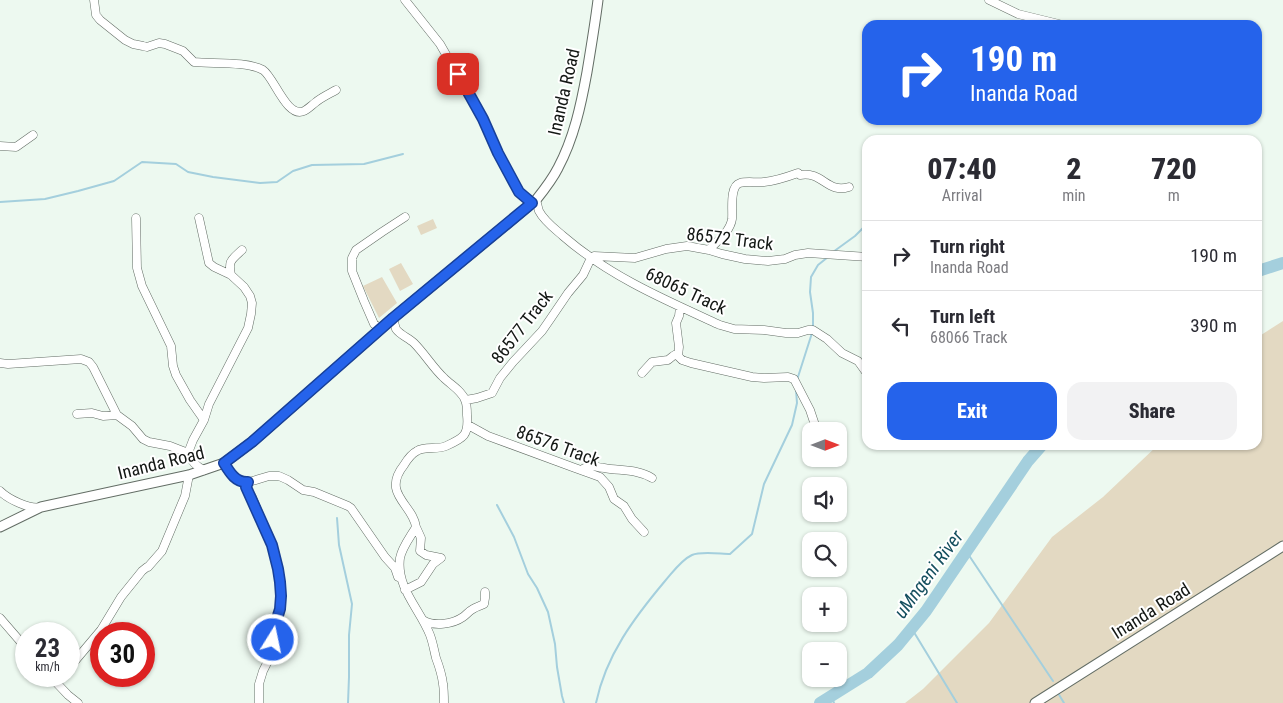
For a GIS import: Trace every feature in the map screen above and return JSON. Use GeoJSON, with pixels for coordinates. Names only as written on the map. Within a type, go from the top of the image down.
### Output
{"type":"FeatureCollection","features":[{"type":"Feature","properties":{"kind":"street"},"geometry":{"type":"LineString","coordinates":[[94,0],[96,15],[100,20],[108,28],[133,44],[147,46],[162,43],[183,51],[195,62],[222,63],[261,69],[270,77],[278,92],[290,107],[300,112],[336,90]]}},
{"type":"Feature","properties":{"kind":"street","name":"68065 Track"},"geometry":{"type":"LineString","coordinates":[[405,0],[440,44],[483,119],[498,153],[519,192],[534,201],[539,212],[561,234],[591,258],[635,284],[720,325],[734,329],[798,333],[813,330],[828,339],[845,355],[854,358],[862,367]]}},
{"type":"Feature","properties":{"kind":"street","name":"Inanda Road"},"geometry":{"type":"LineString","coordinates":[[0,527],[41,507],[189,475],[224,463],[252,442],[393,318],[534,201],[548,186],[558,168],[578,117],[595,28],[598,0]]}},
{"type":"Feature","properties":{"kind":"street"},"geometry":{"type":"LineString","coordinates":[[989,0],[1018,14],[1043,20]]}},
{"type":"Feature","properties":{"kind":"street"},"geometry":{"type":"LineString","coordinates":[[0,146],[16,147],[33,135]]}},
{"type":"Feature","properties":{"kind":"street"},"geometry":{"type":"LineString","coordinates":[[709,250],[730,225],[733,196],[736,187],[740,183],[762,183],[798,173],[800,175],[812,175],[838,189],[849,188]]}},
{"type":"Feature","properties":{"kind":"street"},"geometry":{"type":"LineString","coordinates":[[381,329],[374,324],[357,283],[352,266],[352,258],[354,252],[405,217]]}},
{"type":"Feature","properties":{"kind":"street"},"geometry":{"type":"LineString","coordinates":[[136,218],[137,268],[140,278],[148,300],[171,346],[176,375],[204,420]]}},
{"type":"Feature","properties":{"kind":"street"},"geometry":{"type":"LineString","coordinates":[[199,218],[209,263],[231,275],[244,287],[251,299],[251,314],[248,328],[209,404],[204,420],[188,453],[196,467],[204,470]]}},
{"type":"Feature","properties":{"kind":"street","name":"86572 Track"},"geometry":{"type":"LineString","coordinates":[[591,258],[596,256],[635,258],[666,249],[687,246],[745,259],[768,261],[785,259],[795,254],[808,253],[862,256]]}},
{"type":"Feature","properties":{"kind":"street"},"geometry":{"type":"LineString","coordinates":[[231,275],[229,264],[242,250]]}},
{"type":"Feature","properties":{"kind":"street","name":"86577 Track"},"geometry":{"type":"LineString","coordinates":[[466,400],[478,398],[492,392],[500,378],[542,330],[583,275],[591,258]]}},
{"type":"Feature","properties":{"kind":"street"},"geometry":{"type":"LineString","coordinates":[[680,307],[676,323],[678,356],[682,360],[752,377],[788,377],[794,379],[814,422]]}},
{"type":"Feature","properties":{"kind":"street"},"geometry":{"type":"LineString","coordinates":[[393,318],[397,331],[414,342],[439,374],[460,392],[466,400],[468,425],[465,435],[449,445],[439,448],[422,449],[416,452],[399,472],[397,492],[414,521],[421,538],[420,551],[426,555],[441,558],[433,564],[421,582],[404,587]]}},
{"type":"Feature","properties":{"kind":"street"},"geometry":{"type":"LineString","coordinates":[[642,373],[652,362],[668,360],[678,353]]}},
{"type":"Feature","properties":{"kind":"street"},"geometry":{"type":"LineString","coordinates":[[0,363],[86,360],[99,376],[117,415],[132,426],[143,440],[170,446],[188,453]]}},
{"type":"Feature","properties":{"kind":"street"},"geometry":{"type":"LineString","coordinates":[[78,414],[117,415]]}},
{"type":"Feature","properties":{"kind":"street","name":"86576 Track"},"geometry":{"type":"LineString","coordinates":[[468,425],[488,436],[600,477],[609,487],[614,499],[624,506],[632,519],[644,532]]}},
{"type":"Feature","properties":{"kind":"street"},"geometry":{"type":"LineString","coordinates":[[224,463],[232,476],[242,483],[269,476],[279,476],[302,490],[314,492],[351,508],[395,568],[423,620],[433,642],[443,683],[444,703]]}},
{"type":"Feature","properties":{"kind":"street"},"geometry":{"type":"LineString","coordinates":[[581,470],[594,466],[642,473],[652,478]]}},
{"type":"Feature","properties":{"kind":"street"},"geometry":{"type":"LineString","coordinates":[[80,655],[101,630],[121,597],[162,551],[185,496],[189,475]]}},
{"type":"Feature","properties":{"kind":"street"},"geometry":{"type":"LineString","coordinates":[[248,482],[246,487],[275,553],[280,582],[280,609],[275,625],[273,649],[263,671],[260,684],[259,703]]}},
{"type":"Feature","properties":{"kind":"street"},"geometry":{"type":"LineString","coordinates":[[0,491],[6,497],[18,503],[36,509],[41,507]]}},
{"type":"Feature","properties":{"kind":"street"},"geometry":{"type":"LineString","coordinates":[[404,587],[400,570],[400,557],[416,527]]}},
{"type":"Feature","properties":{"kind":"street","name":"Inanda Road"},"geometry":{"type":"LineString","coordinates":[[1035,703],[1283,546]]}},
{"type":"Feature","properties":{"kind":"street"},"geometry":{"type":"LineString","coordinates":[[423,620],[435,624],[452,622],[461,618],[484,604],[485,592]]}},
{"type":"Feature","properties":{"kind":"street"},"geometry":{"type":"LineString","coordinates":[[0,618],[15,635]]}},
{"type":"Feature","properties":{"kind":"street"},"geometry":{"type":"LineString","coordinates":[[64,687],[68,695],[78,703]]}},
{"type":"Feature","properties":{"kind":"shaded area"},"geometry":{"type":"Polygon","coordinates":[[[433,219],[437,228],[421,235],[417,226],[433,219]]]}},
{"type":"Feature","properties":{"kind":"shaded area"},"geometry":{"type":"Polygon","coordinates":[[[401,263],[413,284],[400,291],[389,269],[401,263]]]}},
{"type":"Feature","properties":{"kind":"shaded area"},"geometry":{"type":"Polygon","coordinates":[[[382,277],[397,303],[379,318],[363,286],[382,277]]]}},
{"type":"Feature","properties":{"kind":"shaded area"},"geometry":{"type":"Polygon","coordinates":[[[1283,321],[1283,703],[905,703],[923,689],[989,623],[1052,537],[1103,497],[1153,450],[1262,450],[1262,334],[1283,321]]]}},
{"type":"Feature","properties":{"kind":"waterway"},"geometry":{"type":"LineString","coordinates":[[0,202],[45,199],[114,181],[142,162],[176,164],[188,172],[260,183],[277,182],[293,171],[312,165],[364,164],[403,154]]}},
{"type":"Feature","properties":{"kind":"waterway"},"geometry":{"type":"LineString","coordinates":[[833,252],[862,229]]}},
{"type":"Feature","properties":{"kind":"waterway"},"geometry":{"type":"LineString","coordinates":[[813,328],[810,292],[811,277],[818,265],[828,257]]}},
{"type":"Feature","properties":{"kind":"waterway","name":"uMngeni River"},"geometry":{"type":"LineString","coordinates":[[1262,270],[1283,263]]}},
{"type":"Feature","properties":{"kind":"waterway"},"geometry":{"type":"LineString","coordinates":[[797,380],[812,333]]}},
{"type":"Feature","properties":{"kind":"waterway"},"geometry":{"type":"LineString","coordinates":[[596,703],[614,653],[632,623],[677,566],[688,557],[696,554],[730,554],[752,534],[764,484],[792,425],[797,403],[796,390]]}},
{"type":"Feature","properties":{"kind":"waterway","name":"uMngeni River"},"geometry":{"type":"LineString","coordinates":[[820,703],[868,673],[898,645],[926,611],[1028,461],[1038,450]]}},
{"type":"Feature","properties":{"kind":"waterway"},"geometry":{"type":"LineString","coordinates":[[497,505],[514,537],[528,574],[548,612],[564,703]]}},
{"type":"Feature","properties":{"kind":"waterway"},"geometry":{"type":"LineString","coordinates":[[337,518],[339,545],[352,604],[349,635],[348,703]]}},
{"type":"Feature","properties":{"kind":"waterway"},"geometry":{"type":"LineString","coordinates":[[966,551],[1053,681]]}},
{"type":"Feature","properties":{"kind":"waterway"},"geometry":{"type":"LineString","coordinates":[[912,629],[957,703]]}},
{"type":"Feature","properties":{"kind":"waterway"},"geometry":{"type":"LineString","coordinates":[[1058,693],[1064,703]]}},
{"type":"Feature","properties":{"kind":"waterway","name":"uMngeni River"},"geometry":{"type":"LineString","coordinates":[[831,696],[834,703]]}},
{"type":"Feature","properties":{"kind":"route"},"geometry":{"type":"LineString","coordinates":[[273,640],[281,596],[275,553],[246,487],[248,482],[242,483],[232,476],[224,463],[252,442],[393,318],[532,203],[519,192],[498,153],[483,119],[458,74]]}}]}
